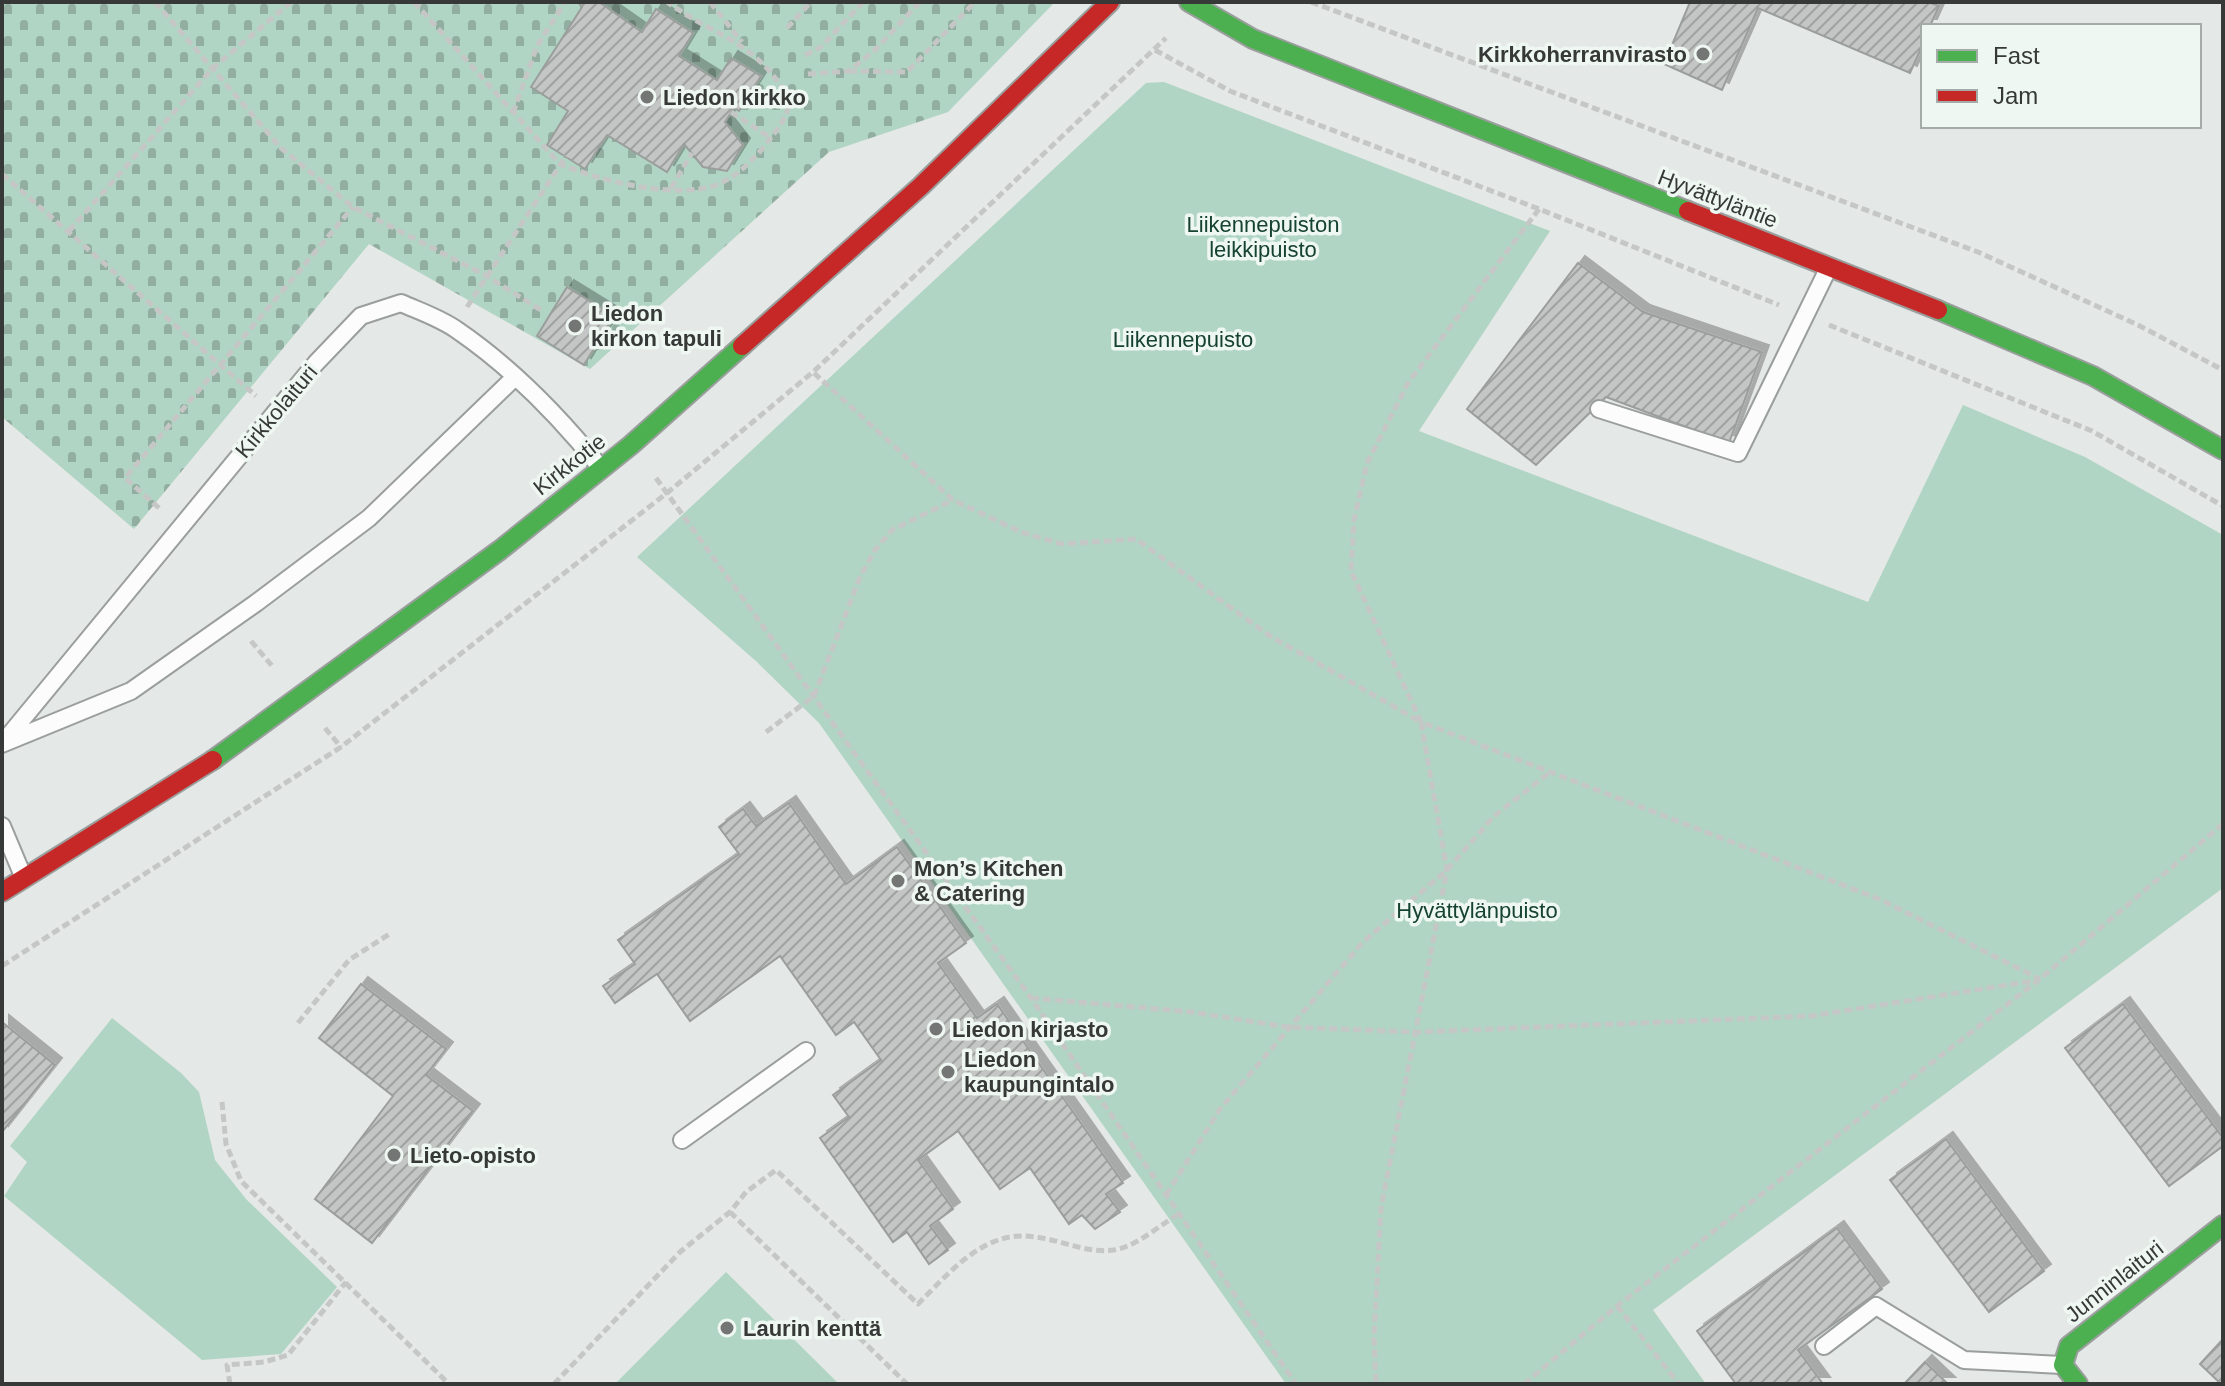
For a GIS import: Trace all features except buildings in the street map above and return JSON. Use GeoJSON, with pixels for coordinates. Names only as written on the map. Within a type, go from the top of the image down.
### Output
{"type":"FeatureCollection","features":[{"type":"Feature","properties":{"kind":"street","name":"Kirkkotie"},"geometry":{"type":"LineString","coordinates":[[2,892],[216,758],[500,550],[631,445],[932,176],[1110,2]]}},
{"type":"Feature","properties":{"kind":"street","name":"Hyvättyläntie"},"geometry":{"type":"LineString","coordinates":[[1189,2],[1253,39],[1829,267],[2093,376],[2223,450]]}},
{"type":"Feature","properties":{"kind":"street","name":"Junninlaituri"},"geometry":{"type":"LineString","coordinates":[[2063,1365],[2069,1346],[2223,1225]]}},
{"type":"Feature","properties":{"kind":"street"},"geometry":{"type":"LineString","coordinates":[[2063,1365],[2078,1384]]}},
{"type":"Feature","properties":{"kind":"lane"},"geometry":{"type":"LineString","coordinates":[[1599,409],[1738,453],[1829,267]]}},
{"type":"Feature","properties":{"kind":"lane","name":"Kirkkolaituri"},"geometry":{"type":"LineString","coordinates":[[2,744],[275,412],[361,316],[401,303],[455,328],[515,377],[570,429],[601,468]]}},
{"type":"Feature","properties":{"kind":"lane"},"geometry":{"type":"LineString","coordinates":[[2,744],[131,691],[233,619],[369,518],[515,377]]}},
{"type":"Feature","properties":{"kind":"lane"},"geometry":{"type":"LineString","coordinates":[[2,826],[24,877]]}},
{"type":"Feature","properties":{"kind":"lane"},"geometry":{"type":"LineString","coordinates":[[682,1140],[806,1051]]}},
{"type":"Feature","properties":{"kind":"lane"},"geometry":{"type":"LineString","coordinates":[[1824,1346],[1876,1306],[1964,1360],[2063,1365]]}},
{"type":"Feature","properties":{"kind":"path"},"geometry":{"type":"LineString","coordinates":[[155,2],[281,148],[353,207],[485,275],[544,312]]}},
{"type":"Feature","properties":{"kind":"path"},"geometry":{"type":"LineString","coordinates":[[69,231],[213,68],[291,2]]}},
{"type":"Feature","properties":{"kind":"path"},"geometry":{"type":"LineString","coordinates":[[414,2],[560,164],[589,176],[671,188],[711,187],[728,180],[747,167],[787,117],[790,101],[778,79],[710,2]]}},
{"type":"Feature","properties":{"kind":"path"},"geometry":{"type":"LineString","coordinates":[[513,113],[537,46],[565,2]]}},
{"type":"Feature","properties":{"kind":"path"},"geometry":{"type":"LineString","coordinates":[[667,2],[698,24],[745,45]]}},
{"type":"Feature","properties":{"kind":"path"},"geometry":{"type":"LineString","coordinates":[[787,28],[811,2]]}},
{"type":"Feature","properties":{"kind":"path"},"geometry":{"type":"LineString","coordinates":[[805,55],[821,47],[863,2]]}},
{"type":"Feature","properties":{"kind":"path"},"geometry":{"type":"LineString","coordinates":[[849,71],[875,50],[920,2]]}},
{"type":"Feature","properties":{"kind":"path"},"geometry":{"type":"LineString","coordinates":[[808,74],[907,72],[975,2]]}},
{"type":"Feature","properties":{"kind":"path"},"geometry":{"type":"LineString","coordinates":[[1311,2],[1978,252],[2138,325],[2223,370]]}},
{"type":"Feature","properties":{"kind":"path"},"geometry":{"type":"LineString","coordinates":[[2,966],[341,747],[667,493],[813,372],[1169,34]]}},
{"type":"Feature","properties":{"kind":"path"},"geometry":{"type":"LineString","coordinates":[[1155,50],[1230,91],[1539,209],[2092,431],[2223,506]]}},
{"type":"Feature","properties":{"kind":"path"},"geometry":{"type":"LineString","coordinates":[[731,112],[771,138]]}},
{"type":"Feature","properties":{"kind":"path"},"geometry":{"type":"LineString","coordinates":[[671,188],[692,153]]}},
{"type":"Feature","properties":{"kind":"path"},"geometry":{"type":"LineString","coordinates":[[455,328],[485,275],[566,156]]}},
{"type":"Feature","properties":{"kind":"path"},"geometry":{"type":"LineString","coordinates":[[2,174],[275,412]]}},
{"type":"Feature","properties":{"kind":"path"},"geometry":{"type":"LineString","coordinates":[[181,527],[125,478],[353,207]]}},
{"type":"Feature","properties":{"kind":"path"},"geometry":{"type":"LineString","coordinates":[[1376,1384],[1374,1338],[1381,1208],[1447,870],[1421,722],[1351,571],[1354,520],[1367,463],[1408,383],[1539,209]]}},
{"type":"Feature","properties":{"kind":"path"},"geometry":{"type":"LineString","coordinates":[[813,372],[953,500],[1021,532],[1062,544],[1136,539],[1270,636],[1421,722],[1879,899],[2040,979]]}},
{"type":"Feature","properties":{"kind":"path"},"geometry":{"type":"LineString","coordinates":[[631,445],[1031,998],[1177,1215],[1296,1384]]}},
{"type":"Feature","properties":{"kind":"path"},"geometry":{"type":"LineString","coordinates":[[766,732],[814,696],[860,577],[875,550],[892,530],[953,500]]}},
{"type":"Feature","properties":{"kind":"path"},"geometry":{"type":"LineString","coordinates":[[233,619],[284,680]]}},
{"type":"Feature","properties":{"kind":"path"},"geometry":{"type":"LineString","coordinates":[[1165,1196],[1220,1109],[1287,1027],[1363,942],[1447,870],[1494,816],[1550,773]]}},
{"type":"Feature","properties":{"kind":"path"},"geometry":{"type":"LineString","coordinates":[[1524,1384],[1617,1306],[2040,979],[2223,824]]}},
{"type":"Feature","properties":{"kind":"path"},"geometry":{"type":"LineString","coordinates":[[298,1023],[349,960],[391,933]]}},
{"type":"Feature","properties":{"kind":"path"},"geometry":{"type":"LineString","coordinates":[[1031,998],[1192,1012],[1287,1027],[1417,1032],[1811,1016],[2040,979]]}},
{"type":"Feature","properties":{"kind":"path"},"geometry":{"type":"LineString","coordinates":[[222,1102],[226,1144],[241,1181],[449,1384]]}},
{"type":"Feature","properties":{"kind":"path"},"geometry":{"type":"LineString","coordinates":[[554,1384],[680,1252],[730,1212],[746,1192],[776,1170],[918,1304],[959,1264],[995,1241],[1043,1235],[1088,1251],[1124,1248],[1177,1215]]}},
{"type":"Feature","properties":{"kind":"path"},"geometry":{"type":"LineString","coordinates":[[730,1212],[907,1384]]}},
{"type":"Feature","properties":{"kind":"path"},"geometry":{"type":"LineString","coordinates":[[230,1384],[227,1365],[264,1362],[288,1355],[346,1282]]}},
{"type":"Feature","properties":{"kind":"path"},"geometry":{"type":"LineString","coordinates":[[1617,1306],[1679,1384]]}},
{"type":"Feature","properties":{"kind":"green space"},"geometry":{"type":"Polygon","coordinates":[[[2,2],[1055,2],[948,112],[829,152],[590,369],[369,244],[134,529],[2,417],[2,2]]]}},
{"type":"Feature","properties":{"kind":"green space","name":"Hyvättylänpuisto"},"geometry":{"type":"Polygon","coordinates":[[[1164,82],[1550,231],[1419,431],[1868,602],[1963,405],[2085,457],[2223,535],[2223,888],[1653,1310],[1706,1384],[1286,1384],[819,723],[757,662],[637,557],[1146,83],[1164,82]]]}},
{"type":"Feature","properties":{"kind":"green space"},"geometry":{"type":"Polygon","coordinates":[[[112,1018],[181,1073],[199,1092],[215,1160],[246,1199],[337,1287],[281,1354],[202,1360],[4,1196],[27,1162],[10,1146],[112,1018]]]}},
{"type":"Feature","properties":{"kind":"green space","name":"Laurin kenttä"},"geometry":{"type":"Polygon","coordinates":[[[726,1272],[839,1384],[615,1384],[726,1272]]]}},
{"type":"Feature","properties":{"kind":"traffic: fast"},"geometry":{"type":"LineString","coordinates":[[1189,2],[1253,39],[1688,211]]}},
{"type":"Feature","properties":{"kind":"traffic: fast"},"geometry":{"type":"LineString","coordinates":[[1938,310],[2093,376],[2223,450]]}},
{"type":"Feature","properties":{"kind":"traffic: fast"},"geometry":{"type":"LineString","coordinates":[[213,760],[500,550],[631,445],[742,346]]}},
{"type":"Feature","properties":{"kind":"traffic: fast"},"geometry":{"type":"LineString","coordinates":[[2078,1384],[2063,1365],[2069,1346],[2223,1225]]}},
{"type":"Feature","properties":{"kind":"traffic: jam"},"geometry":{"type":"LineString","coordinates":[[742,346],[921,186],[1110,2]]}},
{"type":"Feature","properties":{"kind":"traffic: jam"},"geometry":{"type":"LineString","coordinates":[[1688,211],[1938,310]]}},
{"type":"Feature","properties":{"kind":"traffic: jam"},"geometry":{"type":"LineString","coordinates":[[2,892],[213,760]]}},
{"type":"Feature","properties":{"kind":"place","name":"Kirkkoherranvirasto"},"geometry":{"type":"Point","coordinates":[1703,54]}},
{"type":"Feature","properties":{"kind":"place","name":"Liedon kirkko"},"geometry":{"type":"Point","coordinates":[647,97]}},
{"type":"Feature","properties":{"kind":"place","name":"Liedon kirkon tapuli"},"geometry":{"type":"Point","coordinates":[575,326]}},
{"type":"Feature","properties":{"kind":"place","name":"Mon’s Kitchen & Catering"},"geometry":{"type":"Point","coordinates":[898,881]}},
{"type":"Feature","properties":{"kind":"place","name":"Liedon kirjasto"},"geometry":{"type":"Point","coordinates":[936,1029]}},
{"type":"Feature","properties":{"kind":"place","name":"Liedon kaupungintalo"},"geometry":{"type":"Point","coordinates":[948,1072]}},
{"type":"Feature","properties":{"kind":"place","name":"Lieto-opisto"},"geometry":{"type":"Point","coordinates":[394,1155]}},
{"type":"Feature","properties":{"kind":"place","name":"Laurin kenttä"},"geometry":{"type":"Point","coordinates":[727,1328]}},
{"type":"Feature","properties":{"kind":"park label","name":"Liikennepuiston leikkipuisto"},"geometry":{"type":"Point","coordinates":[1263,236]}},
{"type":"Feature","properties":{"kind":"park label","name":"Liikennepuisto"},"geometry":{"type":"Point","coordinates":[1183,339]}}]}
